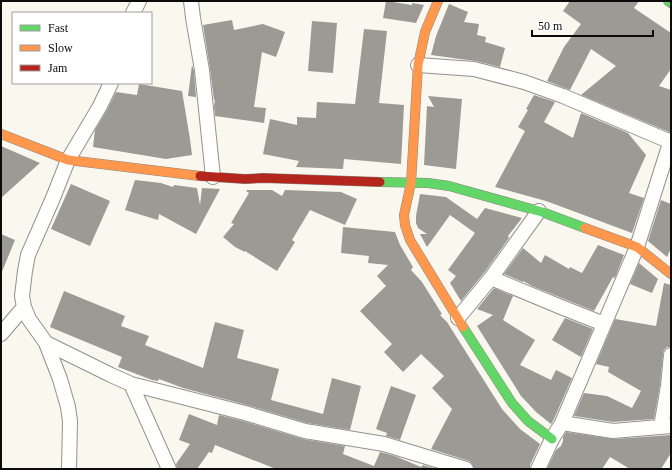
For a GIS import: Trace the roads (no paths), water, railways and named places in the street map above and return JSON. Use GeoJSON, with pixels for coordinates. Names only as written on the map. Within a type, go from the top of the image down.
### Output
{"type":"FeatureCollection","features":[{"type":"Feature","properties":{"kind":"street"},"geometry":{"type":"LineString","coordinates":[[134,12],[139,1]]}},
{"type":"Feature","properties":{"kind":"street"},"geometry":{"type":"LineString","coordinates":[[191,1],[202,70],[213,177]]}},
{"type":"Feature","properties":{"kind":"street"},"geometry":{"type":"LineString","coordinates":[[438,1],[425,32],[418,65],[411,182],[404,214],[405,225],[410,240],[512,403],[528,421],[552,439]]}},
{"type":"Feature","properties":{"kind":"street"},"geometry":{"type":"LineString","coordinates":[[418,65],[474,69],[524,82],[671,141],[637,247],[562,423],[552,439],[538,469]]}},
{"type":"Feature","properties":{"kind":"street"},"geometry":{"type":"LineString","coordinates":[[69,469],[70,421],[68,407],[60,379],[46,343],[29,319],[24,307],[22,296],[24,271],[28,255],[68,160],[100,106],[111,84]]}},
{"type":"Feature","properties":{"kind":"street"},"geometry":{"type":"LineString","coordinates":[[1,134],[68,160],[163,172],[213,177],[411,182],[449,186],[539,211],[637,247],[671,274]]}},
{"type":"Feature","properties":{"kind":"street"},"geometry":{"type":"LineString","coordinates":[[458,318],[491,278],[539,211]]}},
{"type":"Feature","properties":{"kind":"street"},"geometry":{"type":"LineString","coordinates":[[491,278],[561,308],[604,324]]}},
{"type":"Feature","properties":{"kind":"street"},"geometry":{"type":"LineString","coordinates":[[1,334],[24,307]]}},
{"type":"Feature","properties":{"kind":"street"},"geometry":{"type":"LineString","coordinates":[[46,343],[131,384],[245,413],[305,431],[384,444],[466,469]]}},
{"type":"Feature","properties":{"kind":"street"},"geometry":{"type":"LineString","coordinates":[[562,423],[613,431],[666,426],[671,355]]}},
{"type":"Feature","properties":{"kind":"street"},"geometry":{"type":"LineString","coordinates":[[131,384],[169,469]]}}]}
